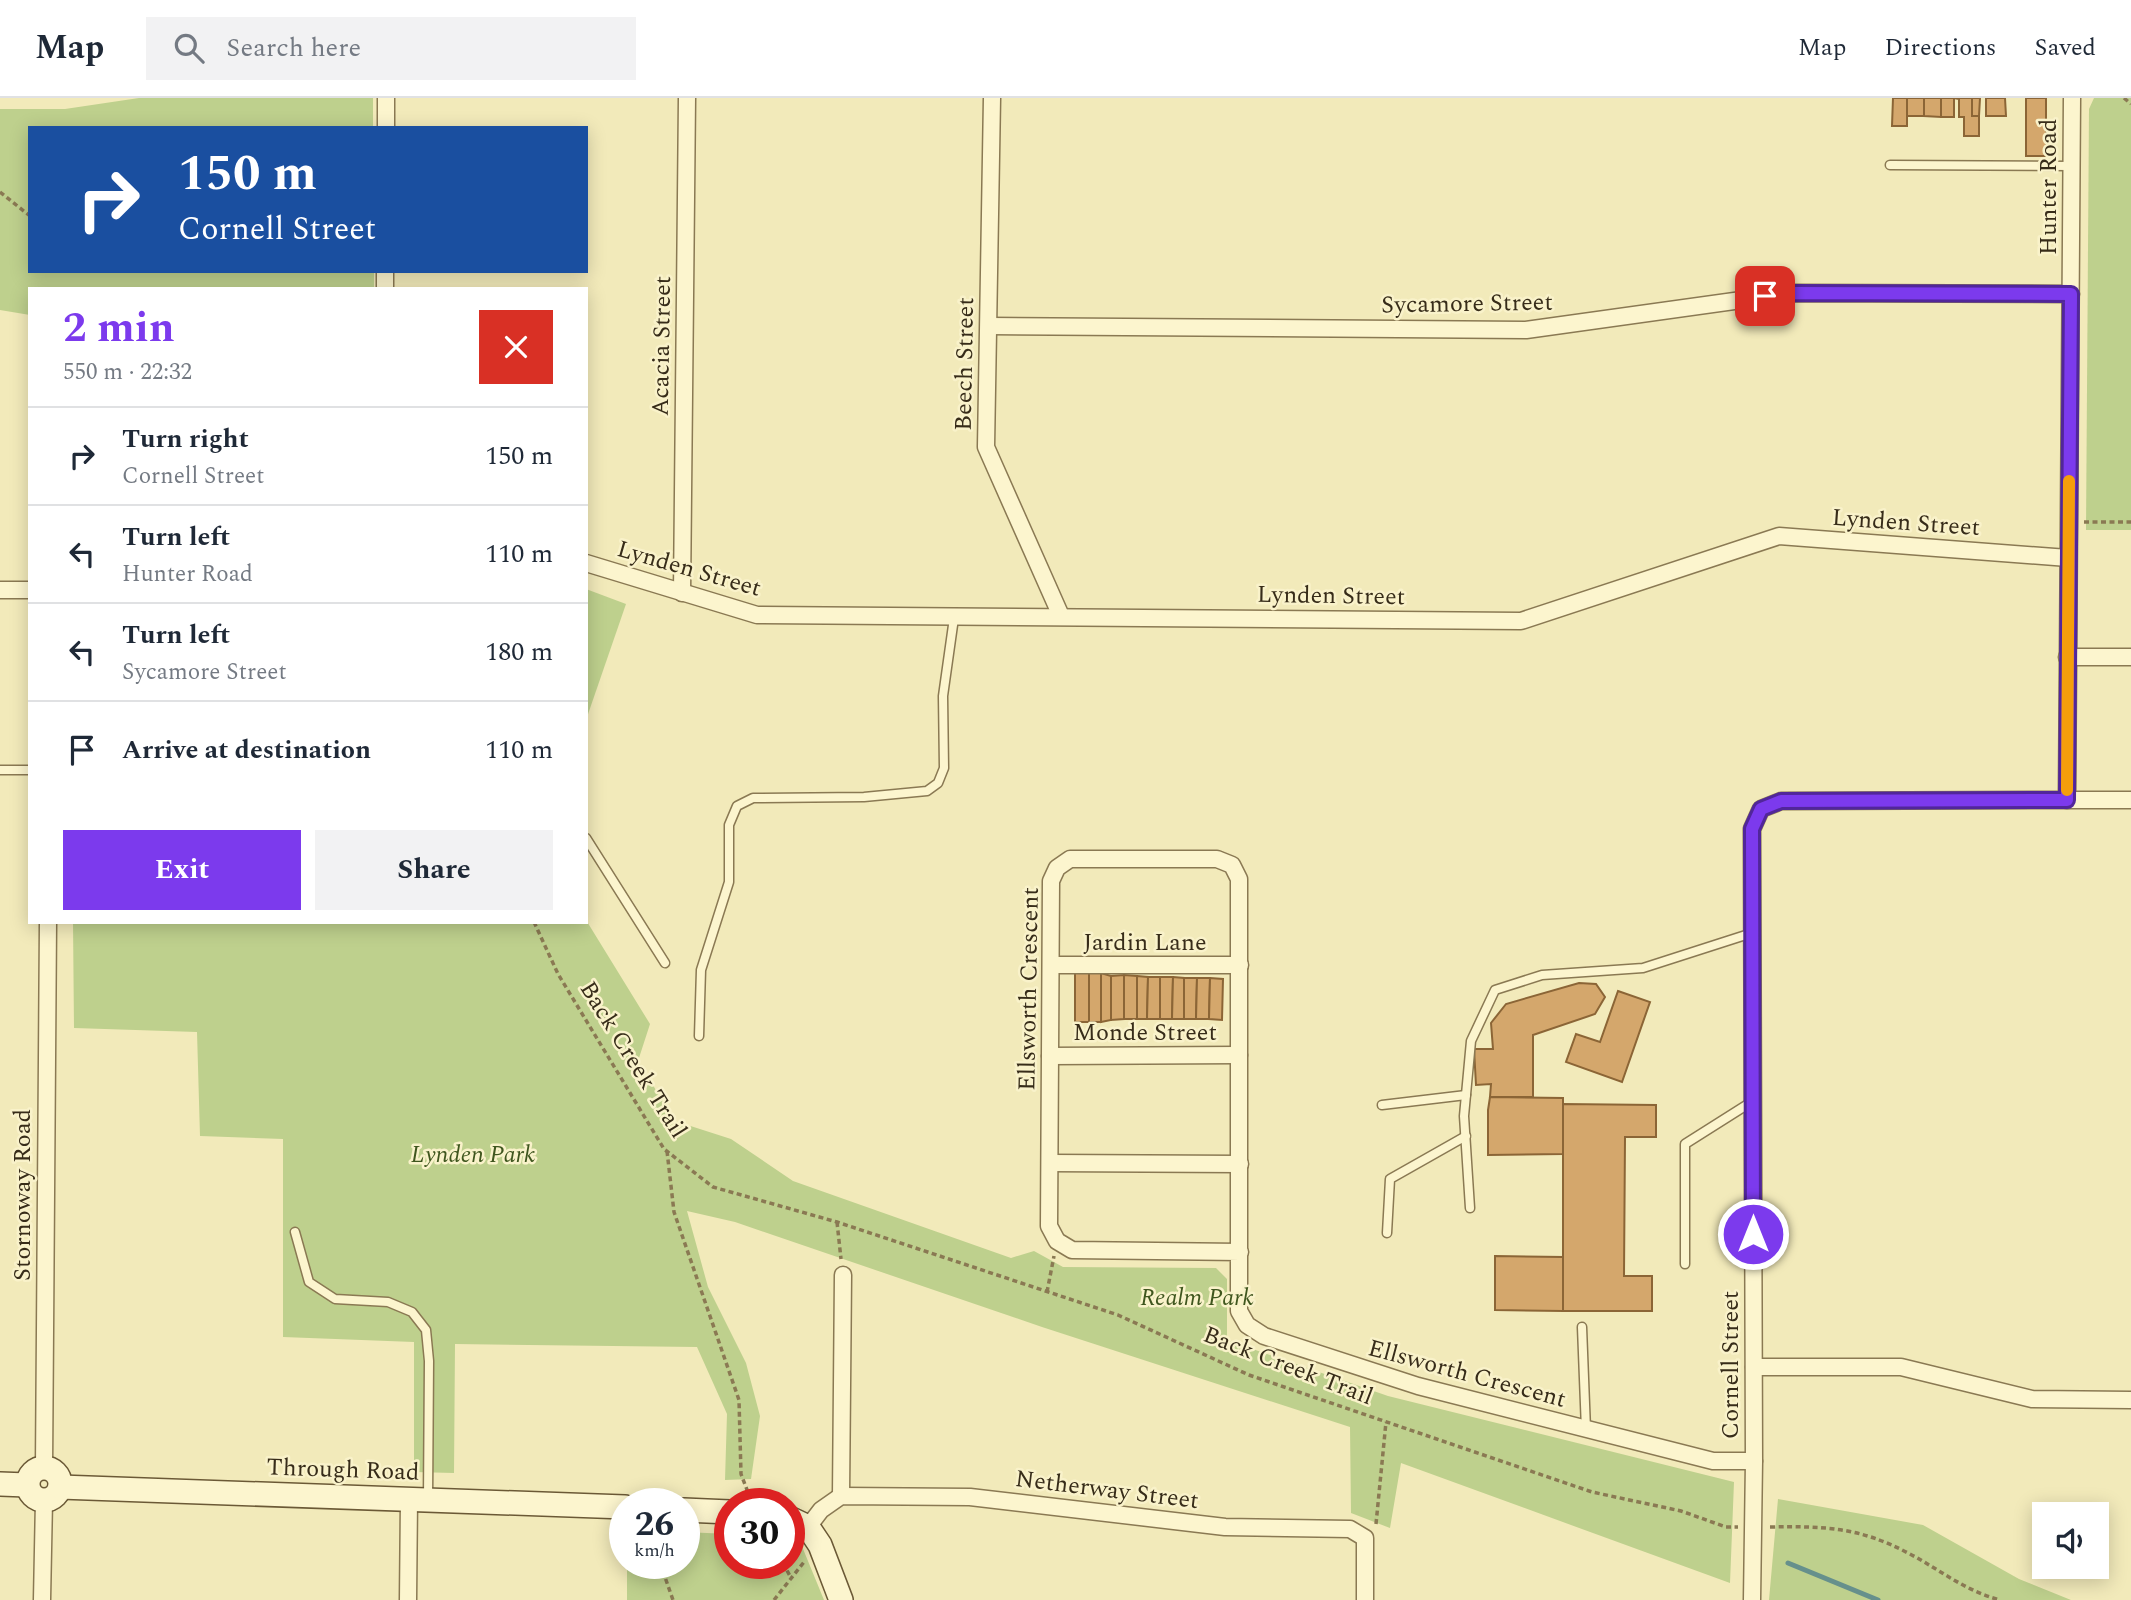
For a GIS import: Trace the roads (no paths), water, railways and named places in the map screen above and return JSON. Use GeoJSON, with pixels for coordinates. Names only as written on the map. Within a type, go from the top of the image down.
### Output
{"type":"FeatureCollection","features":[{"type":"Feature","properties":{"kind":"street"},"geometry":{"type":"LineString","coordinates":[[386,98],[386,126]]}},
{"type":"Feature","properties":{"kind":"street","name":"Acacia Street"},"geometry":{"type":"LineString","coordinates":[[682,593],[687,98]]}},
{"type":"Feature","properties":{"kind":"street","name":"Beech Street"},"geometry":{"type":"LineString","coordinates":[[992,98],[986,447],[1061,616]]}},
{"type":"Feature","properties":{"kind":"street","name":"Hunter Road"},"geometry":{"type":"LineString","coordinates":[[2067,800],[2072,98]]}},
{"type":"Feature","properties":{"kind":"street","name":"Sycamore Street"},"geometry":{"type":"LineString","coordinates":[[989,326],[1526,330],[1792,293],[2071,294]]}},
{"type":"Feature","properties":{"kind":"street","name":"Lynden Street"},"geometry":{"type":"LineString","coordinates":[[588,564],[757,615],[1521,621],[1779,536],[2068,558]]}},
{"type":"Feature","properties":{"kind":"street"},"geometry":{"type":"LineString","coordinates":[[0,590],[28,590]]}},
{"type":"Feature","properties":{"kind":"street"},"geometry":{"type":"LineString","coordinates":[[2067,657],[2131,657]]}},
{"type":"Feature","properties":{"kind":"street"},"geometry":{"type":"LineString","coordinates":[[2067,800],[2131,800]]}},
{"type":"Feature","properties":{"kind":"street","name":"Cornell Street"},"geometry":{"type":"LineString","coordinates":[[1752,1600],[1752,829],[1761,809],[1781,801],[2067,800]]}},
{"type":"Feature","properties":{"kind":"street","name":"Ellsworth Crescent"},"geometry":{"type":"LineString","coordinates":[[1240,1252],[1072,1250],[1057,1241],[1049,1226],[1051,881],[1057,867],[1070,859],[1217,859],[1232,865],[1239,878],[1240,965],[1240,1252],[1239,1311],[1247,1325],[1264,1336],[1418,1386],[1713,1461],[1754,1461]]}},
{"type":"Feature","properties":{"kind":"street","name":"Stornoway Road"},"geometry":{"type":"LineString","coordinates":[[44,1467],[48,924]]}},
{"type":"Feature","properties":{"kind":"street","name":"Jardin Lane"},"geometry":{"type":"LineString","coordinates":[[1051,965],[1240,965]]}},
{"type":"Feature","properties":{"kind":"street","name":"Monde Street"},"geometry":{"type":"LineString","coordinates":[[1050,1056],[1239,1055]]}},
{"type":"Feature","properties":{"kind":"street"},"geometry":{"type":"LineString","coordinates":[[1050,1163],[1240,1164]]}},
{"type":"Feature","properties":{"kind":"street"},"geometry":{"type":"LineString","coordinates":[[841,1600],[805,1530],[821,1510],[841,1496],[843,1275]]}},
{"type":"Feature","properties":{"kind":"street"},"geometry":{"type":"LineString","coordinates":[[1754,1367],[1902,1367],[2032,1399],[2131,1400]]}},
{"type":"Feature","properties":{"kind":"street"},"geometry":{"type":"LineString","coordinates":[[43,1600],[44,1491],[60,1481],[55,1471],[44,1467]]}},
{"type":"Feature","properties":{"kind":"street","name":"Through Road"},"geometry":{"type":"LineString","coordinates":[[0,1484],[44,1491],[418,1499],[609,1506]]}},
{"type":"Feature","properties":{"kind":"street","name":"Netherway Street"},"geometry":{"type":"LineString","coordinates":[[841,1496],[970,1497],[1225,1527],[1350,1529],[1365,1544],[1365,1600]]}},
{"type":"Feature","properties":{"kind":"street"},"geometry":{"type":"LineString","coordinates":[[408,1600],[418,1499]]}},
{"type":"Feature","properties":{"kind":"lane"},"geometry":{"type":"LineString","coordinates":[[1890,165],[2072,166]]}},
{"type":"Feature","properties":{"kind":"lane"},"geometry":{"type":"LineString","coordinates":[[699,1036],[702,970],[729,882],[729,825],[737,806],[753,798],[864,797],[927,791],[938,783],[944,768],[943,696],[954,618]]}},
{"type":"Feature","properties":{"kind":"lane"},"geometry":{"type":"LineString","coordinates":[[0,770],[28,770]]}},
{"type":"Feature","properties":{"kind":"lane"},"geometry":{"type":"LineString","coordinates":[[588,841],[665,963]]}},
{"type":"Feature","properties":{"kind":"lane"},"geometry":{"type":"LineString","coordinates":[[1470,1208],[1466,1095],[1471,1041],[1495,990],[1542,975],[1643,968],[1752,933]]}},
{"type":"Feature","properties":{"kind":"lane"},"geometry":{"type":"LineString","coordinates":[[1382,1105],[1466,1095]]}},
{"type":"Feature","properties":{"kind":"lane"},"geometry":{"type":"LineString","coordinates":[[1685,1264],[1685,1144],[1753,1101]]}},
{"type":"Feature","properties":{"kind":"lane"},"geometry":{"type":"LineString","coordinates":[[1387,1233],[1390,1179],[1466,1136]]}},
{"type":"Feature","properties":{"kind":"lane"},"geometry":{"type":"LineString","coordinates":[[295,1231],[309,1282],[335,1299],[388,1302],[412,1312],[426,1330],[429,1361],[418,1499]]}},
{"type":"Feature","properties":{"kind":"lane"},"geometry":{"type":"LineString","coordinates":[[1582,1327],[1586,1430]]}},
{"type":"Feature","properties":{"kind":"waterway"},"geometry":{"type":"LineString","coordinates":[[1788,1563],[1878,1600]]}},
{"type":"Feature","properties":{"kind":"park label","name":"Lynden Park"},"geometry":{"type":"Point","coordinates":[473,1155]}},
{"type":"Feature","properties":{"kind":"park label","name":"Realm Park"},"geometry":{"type":"Point","coordinates":[1197,1298]}}]}
